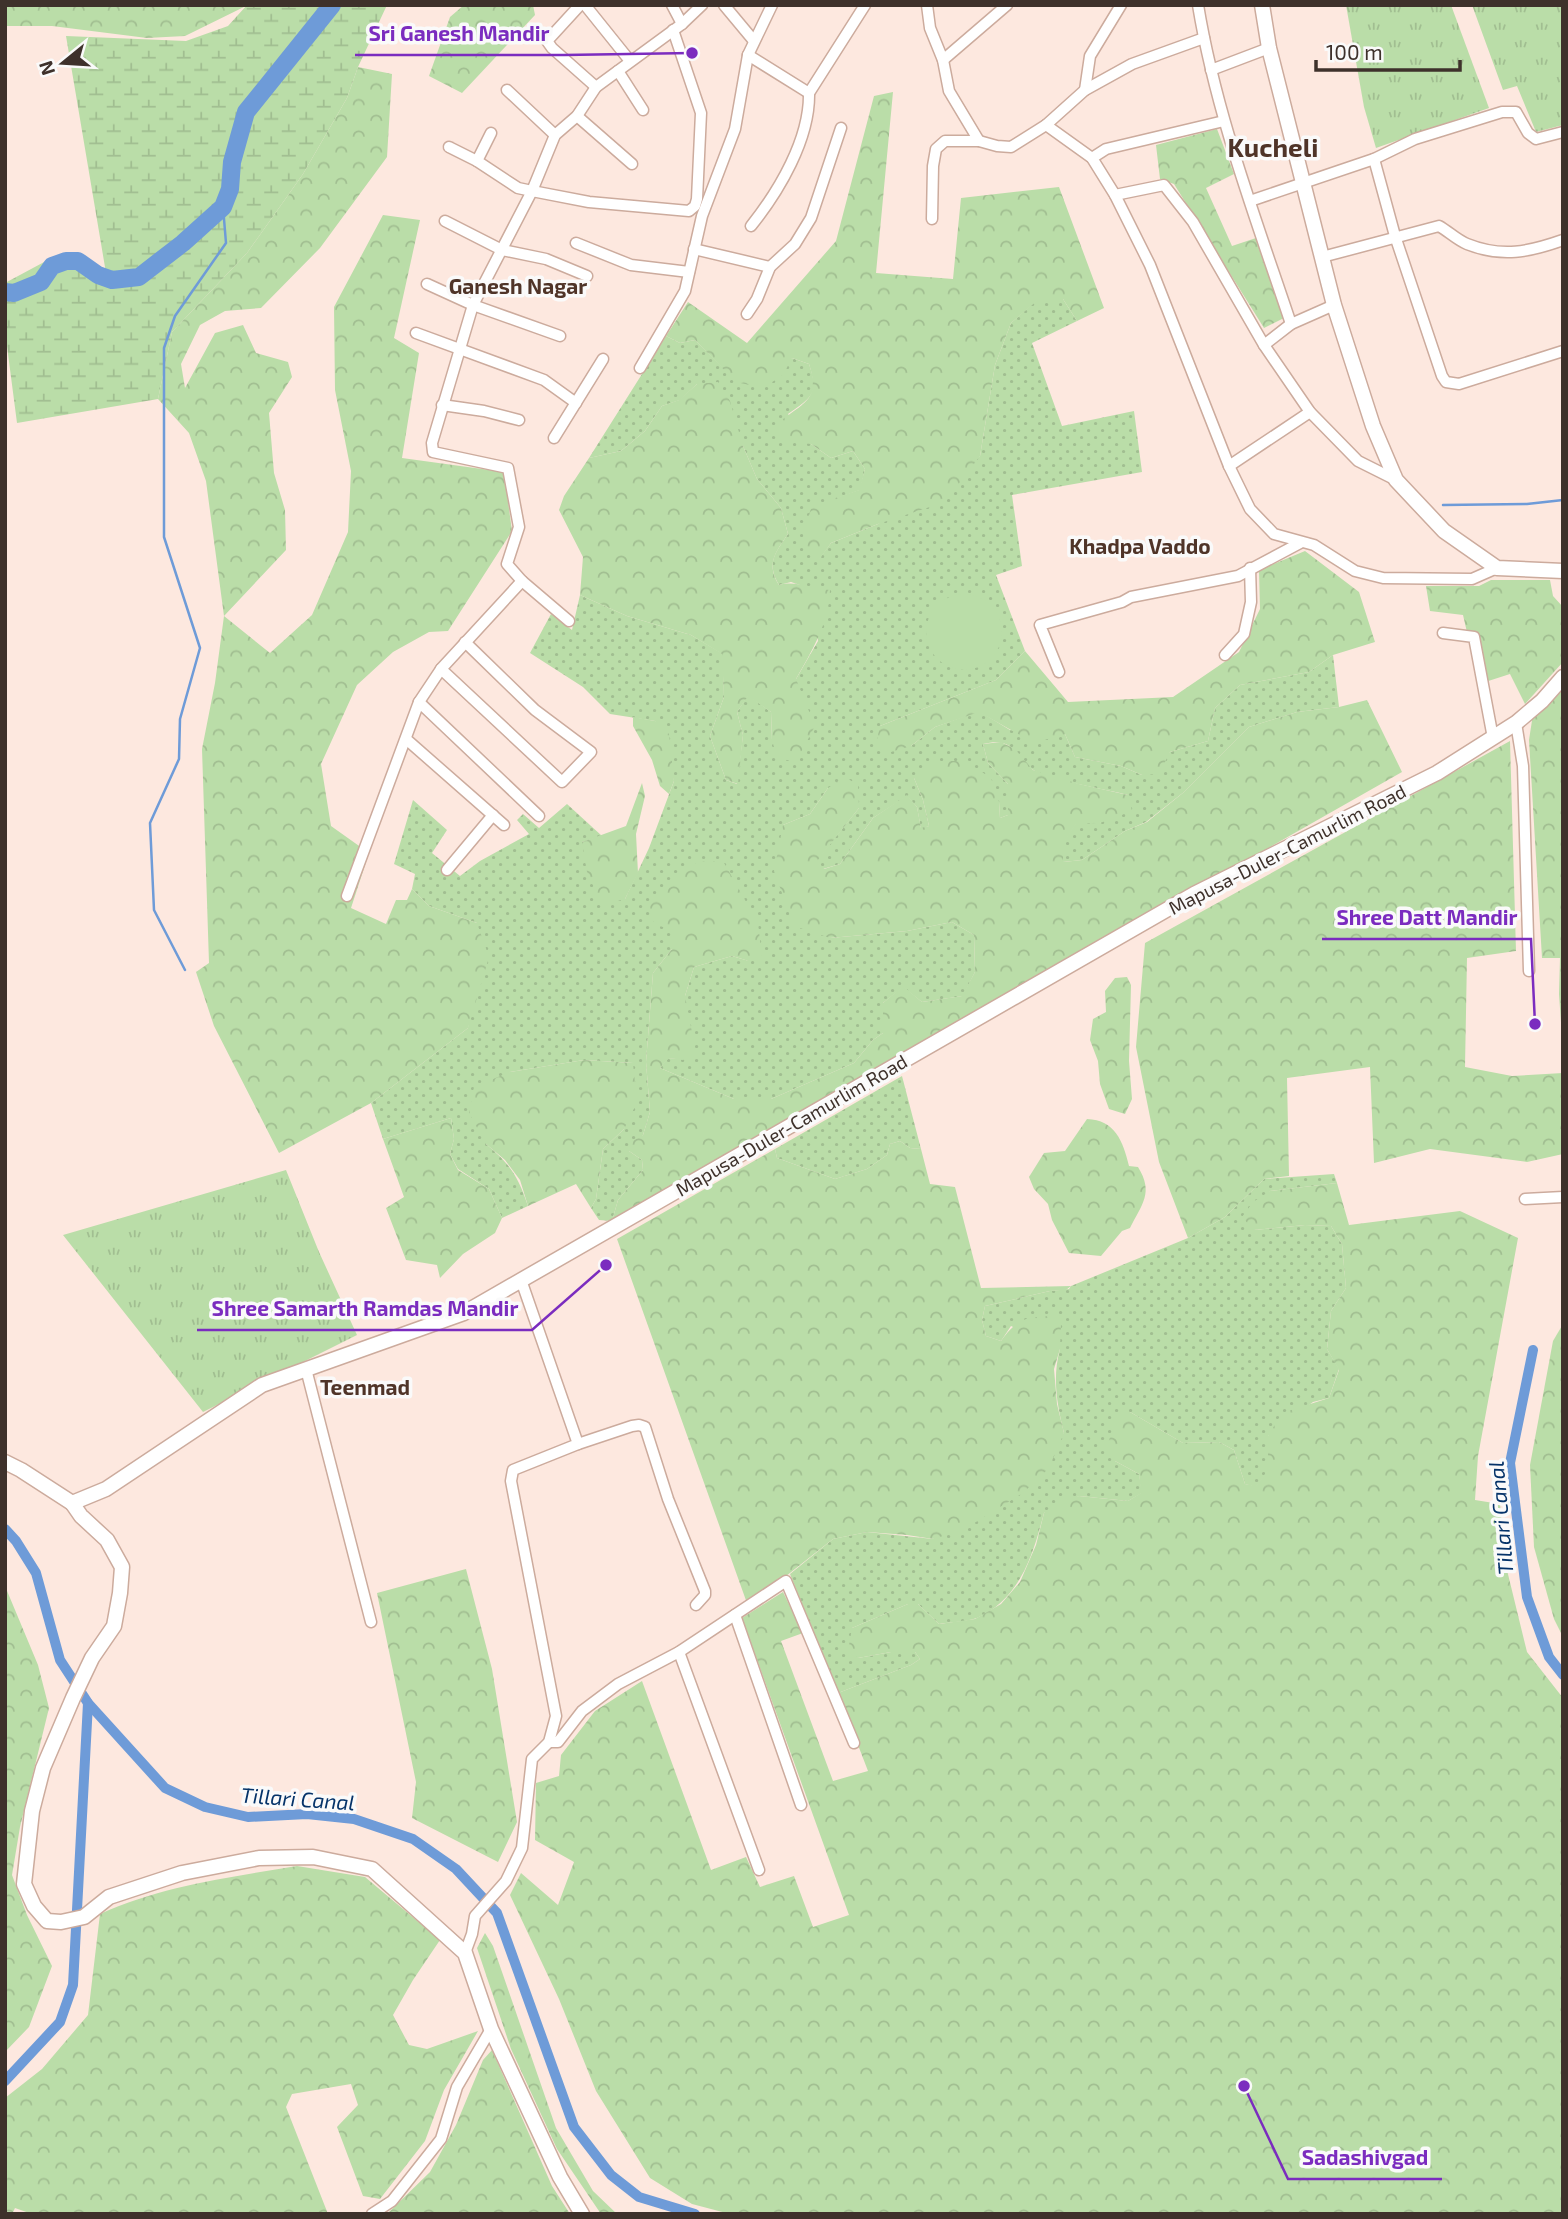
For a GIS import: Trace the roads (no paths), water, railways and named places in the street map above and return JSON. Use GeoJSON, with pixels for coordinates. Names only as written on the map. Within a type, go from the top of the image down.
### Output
{"type":"FeatureCollection","features":[{"type":"Feature","properties":{"kind":"street"},"geometry":{"type":"LineString","coordinates":[[596,87],[547,41],[583,5],[629,61]]}},
{"type":"Feature","properties":{"kind":"street"},"geometry":{"type":"LineString","coordinates":[[449,147],[477,161],[518,188],[602,203],[688,211],[695,206],[701,113],[672,5]]}},
{"type":"Feature","properties":{"kind":"street"},"geometry":{"type":"LineString","coordinates":[[569,621],[522,581],[507,564],[519,527],[508,468],[433,452],[432,443],[473,305],[532,191],[555,135],[577,116],[596,87],[677,27],[702,5]]}},
{"type":"Feature","properties":{"kind":"street"},"geometry":{"type":"LineString","coordinates":[[724,5],[754,40]]}},
{"type":"Feature","properties":{"kind":"street"},"geometry":{"type":"LineString","coordinates":[[640,368],[685,291],[702,216],[735,129],[748,55],[772,5]]}},
{"type":"Feature","properties":{"kind":"street"},"geometry":{"type":"LineString","coordinates":[[751,226],[788,173],[800,140],[809,93],[866,5]]}},
{"type":"Feature","properties":{"kind":"street"},"geometry":{"type":"LineString","coordinates":[[927,5],[929,29],[943,60],[949,91],[979,141]]}},
{"type":"Feature","properties":{"kind":"street"},"geometry":{"type":"LineString","coordinates":[[943,60],[1007,5]]}},
{"type":"Feature","properties":{"kind":"street"},"geometry":{"type":"LineString","coordinates":[[1085,90],[1090,56],[1121,5]]}},
{"type":"Feature","properties":{"kind":"street"},"geometry":{"type":"LineString","coordinates":[[1198,5],[1203,38],[1224,121],[1291,324]]}},
{"type":"Feature","properties":{"kind":"street"},"geometry":{"type":"LineString","coordinates":[[1262,5],[1269,48],[1334,305],[1373,426],[1396,480]]}},
{"type":"Feature","properties":{"kind":"street"},"geometry":{"type":"LineString","coordinates":[[932,219],[933,166],[936,149],[945,141],[979,141],[996,146],[1010,146],[1046,125],[1085,90],[1132,64],[1203,38]]}},
{"type":"Feature","properties":{"kind":"street"},"geometry":{"type":"LineString","coordinates":[[1211,69],[1269,48]]}},
{"type":"Feature","properties":{"kind":"street"},"geometry":{"type":"LineString","coordinates":[[748,55],[809,93]]}},
{"type":"Feature","properties":{"kind":"street"},"geometry":{"type":"LineString","coordinates":[[618,71],[643,110]]}},
{"type":"Feature","properties":{"kind":"street"},"geometry":{"type":"LineString","coordinates":[[507,90],[555,135]]}},
{"type":"Feature","properties":{"kind":"street"},"geometry":{"type":"LineString","coordinates":[[1250,201],[1374,159],[1415,139],[1502,112],[1516,112],[1528,133],[1536,139],[1563,132]]}},
{"type":"Feature","properties":{"kind":"street"},"geometry":{"type":"LineString","coordinates":[[577,116],[632,164]]}},
{"type":"Feature","properties":{"kind":"street"},"geometry":{"type":"LineString","coordinates":[[1092,158],[1106,149],[1224,121]]}},
{"type":"Feature","properties":{"kind":"street"},"geometry":{"type":"LineString","coordinates":[[1046,125],[1092,158],[1115,195],[1150,265],[1229,466],[1250,509],[1274,534],[1314,545],[1355,571],[1383,578],[1472,579],[1497,568],[1561,570]]}},
{"type":"Feature","properties":{"kind":"street"},"geometry":{"type":"LineString","coordinates":[[747,314],[757,299],[770,267],[795,244],[811,218],[841,128]]}},
{"type":"Feature","properties":{"kind":"street"},"geometry":{"type":"LineString","coordinates":[[477,161],[491,133]]}},
{"type":"Feature","properties":{"kind":"street"},"geometry":{"type":"LineString","coordinates":[[1374,159],[1395,236],[1446,382],[1459,384],[1563,351]]}},
{"type":"Feature","properties":{"kind":"street"},"geometry":{"type":"LineString","coordinates":[[1115,195],[1164,185],[1193,222],[1264,345],[1310,412],[1358,461],[1396,480],[1444,531],[1497,568]]}},
{"type":"Feature","properties":{"kind":"street"},"geometry":{"type":"LineString","coordinates":[[445,221],[502,250],[546,259],[587,276]]}},
{"type":"Feature","properties":{"kind":"street"},"geometry":{"type":"LineString","coordinates":[[1322,257],[1439,226],[1466,244],[1508,254],[1532,251],[1563,240]]}},
{"type":"Feature","properties":{"kind":"street"},"geometry":{"type":"LineString","coordinates":[[576,243],[631,265],[689,272]]}},
{"type":"Feature","properties":{"kind":"street"},"geometry":{"type":"LineString","coordinates":[[694,249],[770,267]]}},
{"type":"Feature","properties":{"kind":"street"},"geometry":{"type":"LineString","coordinates":[[427,284],[473,305],[560,336]]}},
{"type":"Feature","properties":{"kind":"street"},"geometry":{"type":"LineString","coordinates":[[1264,345],[1291,324],[1334,305]]}},
{"type":"Feature","properties":{"kind":"street"},"geometry":{"type":"LineString","coordinates":[[416,333],[544,380],[576,403]]}},
{"type":"Feature","properties":{"kind":"street"},"geometry":{"type":"LineString","coordinates":[[554,438],[603,359]]}},
{"type":"Feature","properties":{"kind":"street"},"geometry":{"type":"LineString","coordinates":[[442,405],[484,411],[519,420]]}},
{"type":"Feature","properties":{"kind":"street"},"geometry":{"type":"LineString","coordinates":[[1229,466],[1310,412]]}},
{"type":"Feature","properties":{"kind":"street"},"geometry":{"type":"LineString","coordinates":[[1059,672],[1041,625],[1131,597],[1238,576],[1300,543]]}},
{"type":"Feature","properties":{"kind":"street"},"geometry":{"type":"LineString","coordinates":[[1225,655],[1244,634],[1251,602],[1250,568]]}},
{"type":"Feature","properties":{"kind":"street"},"geometry":{"type":"LineString","coordinates":[[347,897],[419,702],[441,669],[522,581]]}},
{"type":"Feature","properties":{"kind":"street"},"geometry":{"type":"LineString","coordinates":[[1443,633],[1474,637],[1493,738]]}},
{"type":"Feature","properties":{"kind":"street"},"geometry":{"type":"LineString","coordinates":[[441,669],[562,782],[591,752],[535,710],[466,642]]}},
{"type":"Feature","properties":{"kind":"street","name":"Mapusa-Duler-Camurlim Road"},"geometry":{"type":"LineString","coordinates":[[72,1503],[106,1489],[262,1385],[464,1313],[1194,894],[1437,773],[1516,723],[1542,701],[1563,677]]}},
{"type":"Feature","properties":{"kind":"street"},"geometry":{"type":"LineString","coordinates":[[419,702],[540,816]]}},
{"type":"Feature","properties":{"kind":"street"},"geometry":{"type":"LineString","coordinates":[[1516,723],[1523,766],[1529,971]]}},
{"type":"Feature","properties":{"kind":"street"},"geometry":{"type":"LineString","coordinates":[[406,739],[504,825]]}},
{"type":"Feature","properties":{"kind":"street"},"geometry":{"type":"LineString","coordinates":[[447,870],[493,815]]}},
{"type":"Feature","properties":{"kind":"street"},"geometry":{"type":"LineString","coordinates":[[1525,1199],[1563,1197]]}},
{"type":"Feature","properties":{"kind":"street"},"geometry":{"type":"LineString","coordinates":[[521,1280],[578,1444]]}},
{"type":"Feature","properties":{"kind":"street"},"geometry":{"type":"LineString","coordinates":[[306,1369],[370,1622]]}},
{"type":"Feature","properties":{"kind":"street"},"geometry":{"type":"LineString","coordinates":[[465,1952],[475,1916],[506,1881],[522,1848],[532,1759],[548,1742],[556,1716],[511,1481],[513,1469],[632,1426],[645,1427],[668,1499],[705,1591],[705,1595],[696,1605]]}},
{"type":"Feature","properties":{"kind":"street"},"geometry":{"type":"LineString","coordinates":[[5,1462],[72,1503],[81,1516],[107,1540],[122,1567],[114,1626],[92,1658],[43,1768],[32,1811],[24,1884],[34,1906],[47,1920],[76,1919],[108,1897],[182,1873],[259,1858],[313,1857],[372,1869],[465,1952],[491,2029],[560,2177],[582,2214]]}},
{"type":"Feature","properties":{"kind":"street"},"geometry":{"type":"LineString","coordinates":[[548,1742],[558,1742],[582,1711],[618,1684],[679,1652],[786,1581],[854,1743]]}},
{"type":"Feature","properties":{"kind":"street"},"geometry":{"type":"LineString","coordinates":[[735,1615],[801,1805]]}},
{"type":"Feature","properties":{"kind":"street"},"geometry":{"type":"LineString","coordinates":[[679,1652],[759,1870]]}},
{"type":"Feature","properties":{"kind":"street"},"geometry":{"type":"LineString","coordinates":[[372,2214],[392,2201],[441,2139],[457,2087],[491,2029]]}},
{"type":"Feature","properties":{"kind":"waterway"},"geometry":{"type":"LineString","coordinates":[[5,292],[14,293],[41,282],[52,266],[66,261],[78,261],[98,275],[112,280],[139,277],[183,243],[223,207],[230,189],[232,162],[246,112],[332,5]]}},
{"type":"Feature","properties":{"kind":"waterway"},"geometry":{"type":"LineString","coordinates":[[185,970],[154,910],[150,823],[179,759],[180,719],[200,648],[164,537],[164,348],[175,316],[226,243],[223,207]]}},
{"type":"Feature","properties":{"kind":"waterway"},"geometry":{"type":"LineString","coordinates":[[1443,505],[1527,504],[1563,500]]}},
{"type":"Feature","properties":{"kind":"waterway","name":"Tillari Canal"},"geometry":{"type":"LineString","coordinates":[[1533,1350],[1510,1463],[1527,1597],[1549,1657],[1563,1675]]}},
{"type":"Feature","properties":{"kind":"waterway","name":"Tillari Canal"},"geometry":{"type":"LineString","coordinates":[[5,1529],[36,1573],[60,1660],[88,1703],[165,1788],[205,1807],[248,1817],[307,1814],[354,1819],[413,1839],[456,1869],[497,1913],[574,2127],[611,2175],[639,2197],[695,2214]]}},
{"type":"Feature","properties":{"kind":"waterway"},"geometry":{"type":"LineString","coordinates":[[5,2081],[60,2022],[73,1985],[88,1703]]}},
{"type":"Feature","properties":{"kind":"place","name":"Sri Ganesh Mandir"},"geometry":{"type":"Point","coordinates":[692,53]}},
{"type":"Feature","properties":{"kind":"place","name":"Shree Datt Mandir"},"geometry":{"type":"Point","coordinates":[1535,1024]}},
{"type":"Feature","properties":{"kind":"place","name":"Shree Samarth Ramdas Mandir"},"geometry":{"type":"Point","coordinates":[606,1265]}},
{"type":"Feature","properties":{"kind":"place","name":"Sadashivgad"},"geometry":{"type":"Point","coordinates":[1244,2086]}},
{"type":"Feature","properties":{"kind":"district","name":"Kucheli"},"geometry":{"type":"Point","coordinates":[1273,146]}},
{"type":"Feature","properties":{"kind":"district","name":"Ganesh Nagar"},"geometry":{"type":"Point","coordinates":[518,285]}},
{"type":"Feature","properties":{"kind":"district","name":"Khadpa Vaddo"},"geometry":{"type":"Point","coordinates":[1140,545]}},
{"type":"Feature","properties":{"kind":"district","name":"Teenmad"},"geometry":{"type":"Point","coordinates":[365,1386]}}]}
